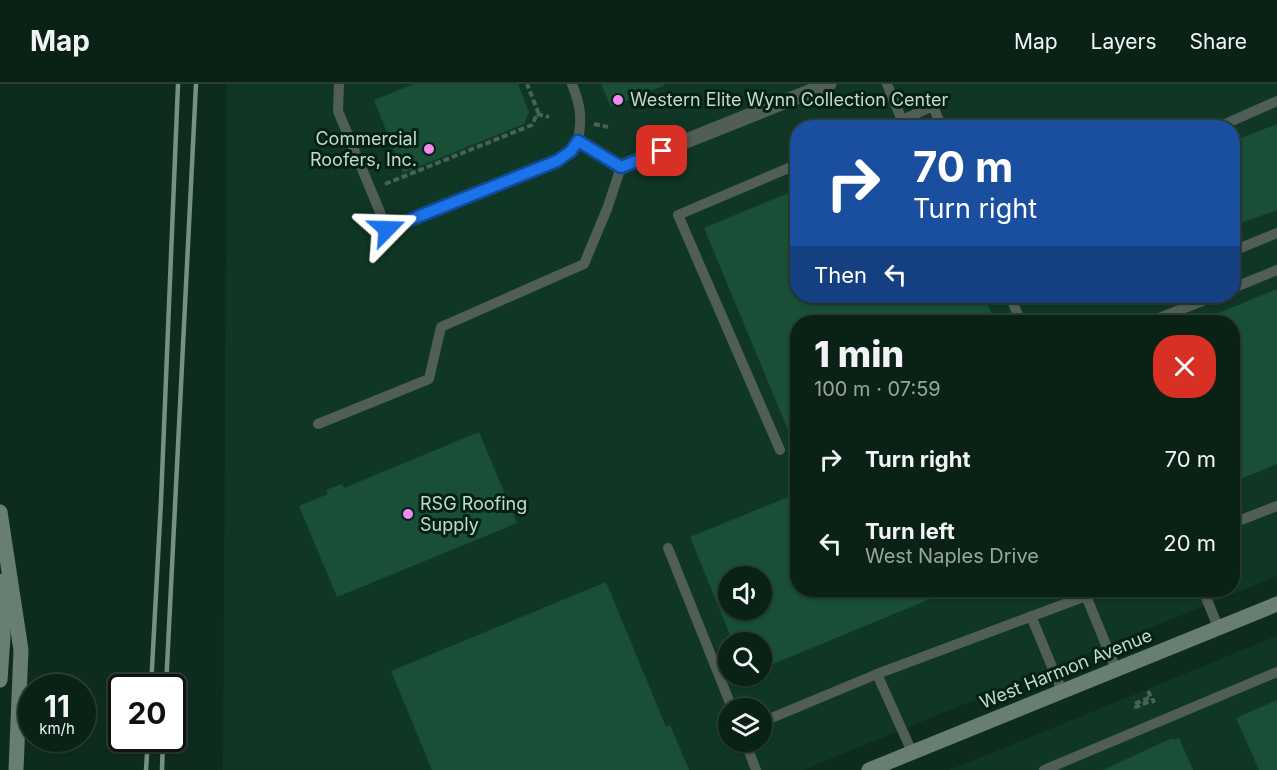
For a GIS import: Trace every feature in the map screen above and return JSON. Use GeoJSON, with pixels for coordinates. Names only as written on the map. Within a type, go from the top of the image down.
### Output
{"type":"FeatureCollection","features":[{"type":"Feature","properties":{"kind":"main road"},"geometry":{"type":"LineString","coordinates":[[0,513],[3,637],[0,680]]}},
{"type":"Feature","properties":{"kind":"main road"},"geometry":{"type":"LineString","coordinates":[[0,513],[21,650],[16,770]]}},
{"type":"Feature","properties":{"kind":"main road","name":"West Harmon Avenue"},"geometry":{"type":"LineString","coordinates":[[869,770],[1277,604]]}},
{"type":"Feature","properties":{"kind":"street"},"geometry":{"type":"LineString","coordinates":[[621,167],[829,84]]}},
{"type":"Feature","properties":{"kind":"lane"},"geometry":{"type":"LineString","coordinates":[[339,84],[338,111],[387,229],[557,161],[571,151],[578,141],[581,121],[579,102],[572,84]]}},
{"type":"Feature","properties":{"kind":"lane"},"geometry":{"type":"LineString","coordinates":[[887,84],[902,120],[933,106],[939,120]]}},
{"type":"Feature","properties":{"kind":"lane"},"geometry":{"type":"LineString","coordinates":[[1234,120],[1277,101]]}},
{"type":"Feature","properties":{"kind":"lane"},"geometry":{"type":"LineString","coordinates":[[318,424],[429,379],[441,327],[584,264],[607,209],[621,167],[578,141]]}},
{"type":"Feature","properties":{"kind":"lane"},"geometry":{"type":"LineString","coordinates":[[780,450],[678,215],[790,167]]}},
{"type":"Feature","properties":{"kind":"lane"},"geometry":{"type":"LineString","coordinates":[[1240,248],[1277,233]]}},
{"type":"Feature","properties":{"kind":"lane"},"geometry":{"type":"LineString","coordinates":[[1240,285],[1277,270]]}},
{"type":"Feature","properties":{"kind":"lane"},"geometry":{"type":"LineString","coordinates":[[1167,315],[1197,303]]}},
{"type":"Feature","properties":{"kind":"lane"},"geometry":{"type":"LineString","coordinates":[[1240,520],[1277,506]]}},
{"type":"Feature","properties":{"kind":"lane"},"geometry":{"type":"LineString","coordinates":[[668,548],[728,698]]}},
{"type":"Feature","properties":{"kind":"lane"},"geometry":{"type":"LineString","coordinates":[[772,718],[877,674],[1083,597]]}},
{"type":"Feature","properties":{"kind":"lane"},"geometry":{"type":"LineString","coordinates":[[1086,597],[1116,669]]}},
{"type":"Feature","properties":{"kind":"lane"},"geometry":{"type":"LineString","coordinates":[[1206,597],[1218,627]]}},
{"type":"Feature","properties":{"kind":"lane"},"geometry":{"type":"LineString","coordinates":[[1031,616],[1062,691]]}},
{"type":"Feature","properties":{"kind":"lane"},"geometry":{"type":"LineString","coordinates":[[1044,770],[1277,672]]}},
{"type":"Feature","properties":{"kind":"lane"},"geometry":{"type":"LineString","coordinates":[[877,674],[912,753]]}},
{"type":"Feature","properties":{"kind":"lane"},"geometry":{"type":"LineString","coordinates":[[750,752],[756,770]]}},
{"type":"Feature","properties":{"kind":"path"},"geometry":{"type":"LineString","coordinates":[[370,190],[532,126],[538,112],[527,84]]}},
{"type":"Feature","properties":{"kind":"path"},"geometry":{"type":"LineString","coordinates":[[537,114],[549,117]]}},
{"type":"Feature","properties":{"kind":"path"},"geometry":{"type":"LineString","coordinates":[[594,124],[608,127]]}},
{"type":"Feature","properties":{"kind":"path"},"geometry":{"type":"LineString","coordinates":[[1148,691],[1151,697],[1134,704],[1136,707],[1153,700],[1154,703]]}},
{"type":"Feature","properties":{"kind":"shaded area"},"geometry":{"type":"Polygon","coordinates":[[[227,84],[1277,84],[1277,576],[1240,591],[1240,315],[790,315],[790,597],[1226,597],[803,770],[223,770],[227,84]]]}},
{"type":"Feature","properties":{"kind":"shaded area"},"geometry":{"type":"Polygon","coordinates":[[[1277,636],[1277,770],[950,770],[1277,636]]]}},
{"type":"Feature","properties":{"kind":"building","name":"Commercial Roofers, Inc."},"geometry":{"type":"Polygon","coordinates":[[[414,84],[518,84],[529,112],[524,124],[403,173],[374,100],[414,84]]]}},
{"type":"Feature","properties":{"kind":"building","name":"Western Elite Wynn Collection Center"},"geometry":{"type":"Polygon","coordinates":[[[601,84],[665,84],[665,85],[611,107],[601,84]]]}},
{"type":"Feature","properties":{"kind":"building"},"geometry":{"type":"Polygon","coordinates":[[[1277,124],[1277,210],[1240,223],[1240,138],[1277,124]]]}},
{"type":"Feature","properties":{"kind":"building"},"geometry":{"type":"Polygon","coordinates":[[[790,192],[790,303],[987,303],[992,315],[790,315],[790,435],[704,228],[790,192]]]}},
{"type":"Feature","properties":{"kind":"building"},"geometry":{"type":"Polygon","coordinates":[[[1277,289],[1277,464],[1240,479],[1240,315],[1214,315],[1277,289]]]}},
{"type":"Feature","properties":{"kind":"building","name":"RSG Roofing Supply"},"geometry":{"type":"Polygon","coordinates":[[[479,432],[517,523],[337,597],[299,506],[328,494],[326,490],[342,484],[344,488],[479,432]]]}},
{"type":"Feature","properties":{"kind":"building"},"geometry":{"type":"Polygon","coordinates":[[[790,496],[790,597],[935,597],[773,664],[772,632],[729,632],[724,620],[772,620],[772,566],[718,566],[718,605],[690,537],[790,496]]]}},
{"type":"Feature","properties":{"kind":"building"},"geometry":{"type":"Polygon","coordinates":[[[606,582],[666,727],[670,725],[689,770],[432,770],[391,671],[606,582]]]}},
{"type":"Feature","properties":{"kind":"building"},"geometry":{"type":"Polygon","coordinates":[[[1277,700],[1277,770],[1259,770],[1236,718],[1277,700]]]}},
{"type":"Feature","properties":{"kind":"building"},"geometry":{"type":"Polygon","coordinates":[[[1172,738],[1173,740],[1179,738],[1193,770],[1103,770],[1172,738]]]}},
{"type":"Feature","properties":{"kind":"railway"},"geometry":{"type":"LineString","coordinates":[[152,674],[178,84]]}},
{"type":"Feature","properties":{"kind":"railway"},"geometry":{"type":"LineString","coordinates":[[167,674],[196,84]]}},
{"type":"Feature","properties":{"kind":"railway"},"geometry":{"type":"LineString","coordinates":[[146,770],[147,752]]}},
{"type":"Feature","properties":{"kind":"railway"},"geometry":{"type":"LineString","coordinates":[[162,770],[163,752]]}},
{"type":"Feature","properties":{"kind":"place","name":"Western Elite Wynn Collection Center"},"geometry":{"type":"Point","coordinates":[618,100]}},
{"type":"Feature","properties":{"kind":"place","name":"Commercial Roofers, Inc."},"geometry":{"type":"Point","coordinates":[429,149]}},
{"type":"Feature","properties":{"kind":"place","name":"RSG Roofing Supply"},"geometry":{"type":"Point","coordinates":[408,514]}},
{"type":"Feature","properties":{"kind":"route"},"geometry":{"type":"LineString","coordinates":[[387,229],[557,161],[571,151],[578,141],[621,167],[662,151]]}}]}
